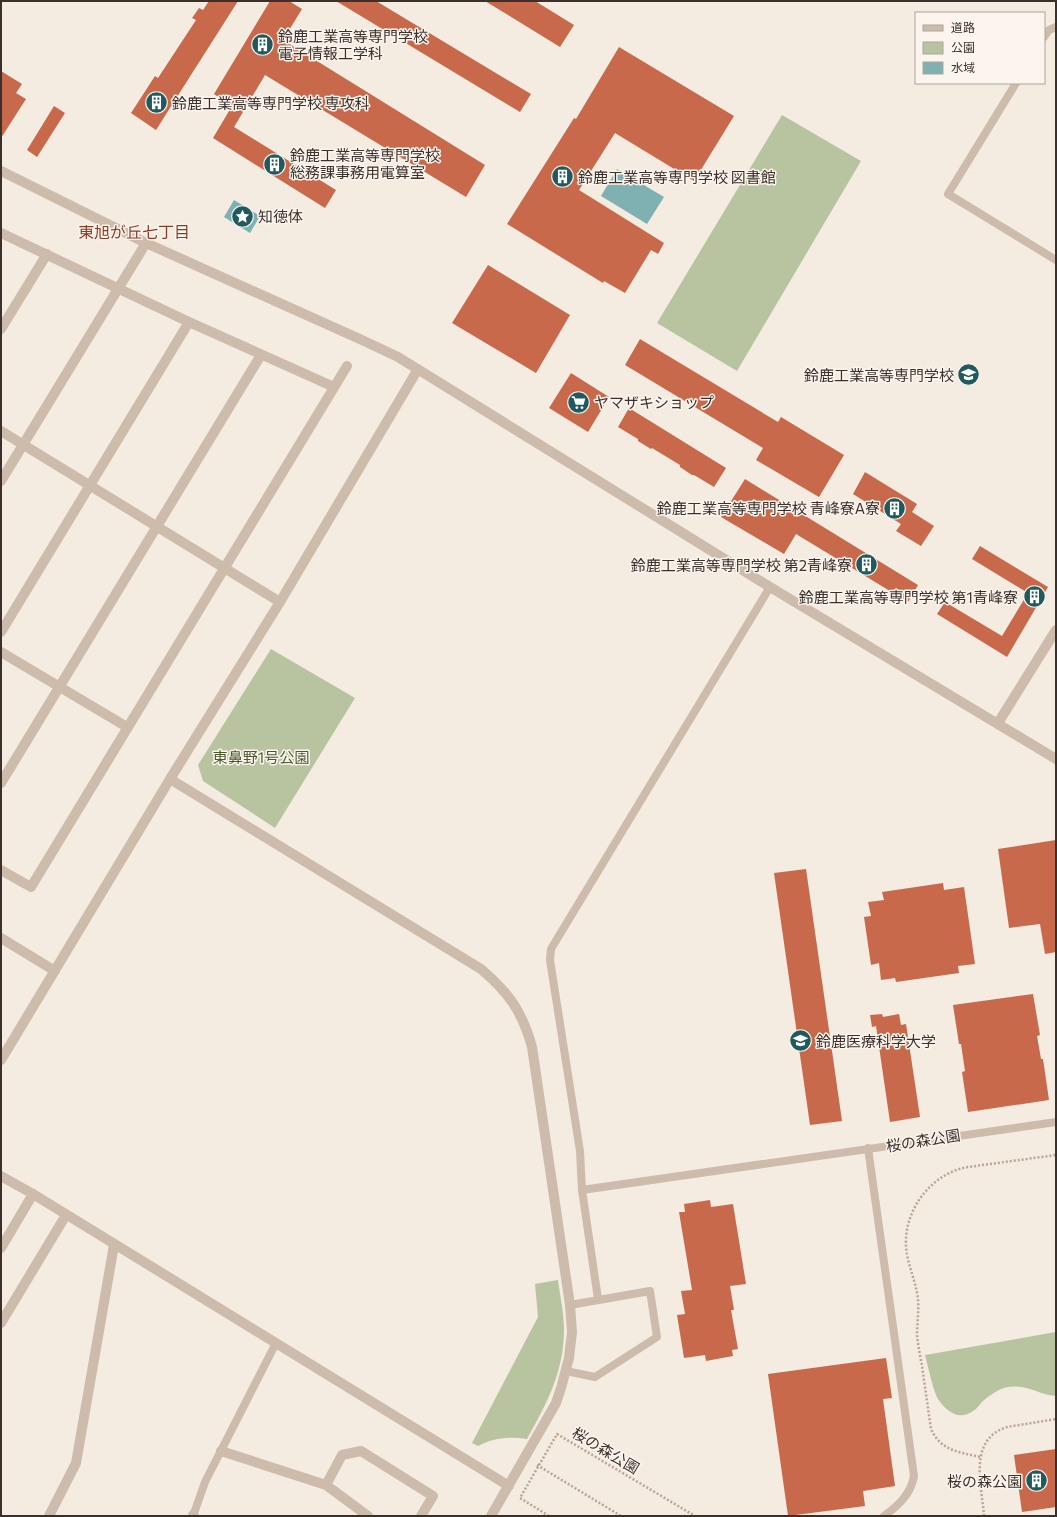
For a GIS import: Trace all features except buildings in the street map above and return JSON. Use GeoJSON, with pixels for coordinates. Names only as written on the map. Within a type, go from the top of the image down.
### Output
{"type":"FeatureCollection","features":[{"type":"Feature","properties":{"kind":"street"},"geometry":{"type":"LineString","coordinates":[[1,171],[146,243],[398,357],[770,587],[1056,759]]}},
{"type":"Feature","properties":{"kind":"street"},"geometry":{"type":"LineString","coordinates":[[1,233],[189,322],[334,387]]}},
{"type":"Feature","properties":{"kind":"street"},"geometry":{"type":"LineString","coordinates":[[1,481],[146,243]]}},
{"type":"Feature","properties":{"kind":"street"},"geometry":{"type":"LineString","coordinates":[[1,329],[47,254]]}},
{"type":"Feature","properties":{"kind":"street"},"geometry":{"type":"LineString","coordinates":[[1,632],[189,322]]}},
{"type":"Feature","properties":{"kind":"street"},"geometry":{"type":"LineString","coordinates":[[1,783],[261,355]]}},
{"type":"Feature","properties":{"kind":"street"},"geometry":{"type":"LineString","coordinates":[[1,870],[31,886],[347,366]]}},
{"type":"Feature","properties":{"kind":"street"},"geometry":{"type":"LineString","coordinates":[[1,1060],[170,779],[280,602],[418,369]]}},
{"type":"Feature","properties":{"kind":"street"},"geometry":{"type":"LineString","coordinates":[[1,431],[280,602]]}},
{"type":"Feature","properties":{"kind":"street"},"geometry":{"type":"LineString","coordinates":[[998,723],[1056,630]]}},
{"type":"Feature","properties":{"kind":"street"},"geometry":{"type":"LineString","coordinates":[[1,652],[128,727]]}},
{"type":"Feature","properties":{"kind":"street"},"geometry":{"type":"LineString","coordinates":[[170,779],[481,969],[502,988],[522,1017],[532,1047],[570,1305],[572,1332],[566,1371],[556,1403],[491,1516]]}},
{"type":"Feature","properties":{"kind":"street"},"geometry":{"type":"LineString","coordinates":[[1,938],[55,970]]}},
{"type":"Feature","properties":{"kind":"street"},"geometry":{"type":"LineString","coordinates":[[1,1176],[33,1194],[509,1486]]}},
{"type":"Feature","properties":{"kind":"street"},"geometry":{"type":"LineString","coordinates":[[1,1248],[5,1232],[33,1194]]}},
{"type":"Feature","properties":{"kind":"street"},"geometry":{"type":"LineString","coordinates":[[1,1323],[66,1215]]}},
{"type":"Feature","properties":{"kind":"street"},"geometry":{"type":"LineString","coordinates":[[49,1516],[76,1463],[114,1245]]}},
{"type":"Feature","properties":{"kind":"street"},"geometry":{"type":"LineString","coordinates":[[221,1451],[326,1485],[368,1516]]}},
{"type":"Feature","properties":{"kind":"street"},"geometry":{"type":"LineString","coordinates":[[326,1485],[342,1455],[361,1451],[433,1496],[421,1516]]}},
{"type":"Feature","properties":{"kind":"lane"},"geometry":{"type":"LineString","coordinates":[[1045,36],[1052,28],[1056,34]]}},
{"type":"Feature","properties":{"kind":"lane"},"geometry":{"type":"LineString","coordinates":[[1015,84],[948,194],[1056,260]]}},
{"type":"Feature","properties":{"kind":"lane"},"geometry":{"type":"LineString","coordinates":[[598,1299],[582,1190],[580,1151],[550,960],[551,949],[770,587]]}},
{"type":"Feature","properties":{"kind":"lane"},"geometry":{"type":"LineString","coordinates":[[582,1190],[1056,1122]]}},
{"type":"Feature","properties":{"kind":"lane"},"geometry":{"type":"LineString","coordinates":[[868,1148],[914,1476],[913,1486],[906,1496],[897,1506],[884,1516]]}},
{"type":"Feature","properties":{"kind":"lane"},"geometry":{"type":"LineString","coordinates":[[566,1371],[594,1377],[657,1337],[650,1291],[570,1305]]}},
{"type":"Feature","properties":{"kind":"lane"},"geometry":{"type":"LineString","coordinates":[[193,1516],[205,1482],[276,1343]]}},
{"type":"Feature","properties":{"kind":"path"},"geometry":{"type":"LineString","coordinates":[[980,1457],[954,1451],[946,1447],[935,1437],[931,1429],[917,1336],[918,1300],[906,1246],[906,1235],[909,1222],[916,1206],[929,1188],[936,1181],[954,1171],[968,1167],[1056,1155]]}},
{"type":"Feature","properties":{"kind":"path"},"geometry":{"type":"LineString","coordinates":[[984,1516],[980,1481],[980,1457],[984,1445],[990,1436],[1005,1427],[1056,1419]]}},
{"type":"Feature","properties":{"kind":"path","name":"桜の森公園"},"geometry":{"type":"LineString","coordinates":[[549,1516],[520,1498],[557,1434],[695,1516]]}},
{"type":"Feature","properties":{"kind":"path"},"geometry":{"type":"LineString","coordinates":[[534,1464],[621,1516]]}},
{"type":"Feature","properties":{"kind":"green space"},"geometry":{"type":"Polygon","coordinates":[[[782,115],[861,161],[737,371],[657,323],[782,115]]]}},
{"type":"Feature","properties":{"kind":"green space","name":"東鼻野1号公園"},"geometry":{"type":"Polygon","coordinates":[[[271,649],[355,698],[275,828],[203,781],[198,765],[271,649]]]}},
{"type":"Feature","properties":{"kind":"green space"},"geometry":{"type":"Polygon","coordinates":[[[558,1280],[564,1329],[563,1345],[558,1373],[541,1413],[527,1439],[501,1438],[478,1446],[472,1443],[538,1317],[535,1284],[558,1280]]]}},
{"type":"Feature","properties":{"kind":"green space"},"geometry":{"type":"Polygon","coordinates":[[[1056,1332],[1056,1396],[1044,1394],[1027,1388],[1015,1386],[1008,1387],[994,1393],[974,1410],[963,1415],[954,1414],[949,1411],[938,1399],[932,1384],[925,1355],[1056,1332]]]}},
{"type":"Feature","properties":{"kind":"water"},"geometry":{"type":"Polygon","coordinates":[[[617,169],[664,197],[647,224],[601,196],[617,169]]]}},
{"type":"Feature","properties":{"kind":"water"},"geometry":{"type":"Polygon","coordinates":[[[234,200],[260,216],[250,233],[224,217],[234,200]]]}},
{"type":"Feature","properties":{"kind":"place","name":"鈴鹿工業高等専門学校 電子情報工学科"},"geometry":{"type":"Point","coordinates":[262,45]}},
{"type":"Feature","properties":{"kind":"place","name":"鈴鹿工業高等専門学校 専攻科"},"geometry":{"type":"Point","coordinates":[156,103]}},
{"type":"Feature","properties":{"kind":"place","name":"鈴鹿工業高等専門学校 総務課事務用電算室"},"geometry":{"type":"Point","coordinates":[274,164]}},
{"type":"Feature","properties":{"kind":"place","name":"鈴鹿工業高等専門学校 図書館"},"geometry":{"type":"Point","coordinates":[562,177]}},
{"type":"Feature","properties":{"kind":"place","name":"知徳体"},"geometry":{"type":"Point","coordinates":[243,216]}},
{"type":"Feature","properties":{"kind":"place","name":"鈴鹿工業高等専門学校"},"geometry":{"type":"Point","coordinates":[969,375]}},
{"type":"Feature","properties":{"kind":"place","name":"ヤマザキショップ"},"geometry":{"type":"Point","coordinates":[579,402]}},
{"type":"Feature","properties":{"kind":"place","name":"鈴鹿工業高等専門学校 青峰寮A寮"},"geometry":{"type":"Point","coordinates":[895,508]}},
{"type":"Feature","properties":{"kind":"place","name":"鈴鹿工業高等専門学校 第2青峰寮"},"geometry":{"type":"Point","coordinates":[867,565]}},
{"type":"Feature","properties":{"kind":"place","name":"鈴鹿工業高等専門学校 第1青峰寮"},"geometry":{"type":"Point","coordinates":[1034,597]}},
{"type":"Feature","properties":{"kind":"place","name":"鈴鹿医療科学大学"},"geometry":{"type":"Point","coordinates":[801,1041]}},
{"type":"Feature","properties":{"kind":"place","name":"桜の森公園"},"geometry":{"type":"Point","coordinates":[1037,1481]}},
{"type":"Feature","properties":{"kind":"district","name":"東旭が丘七丁目"},"geometry":{"type":"Point","coordinates":[134,231]}}]}
